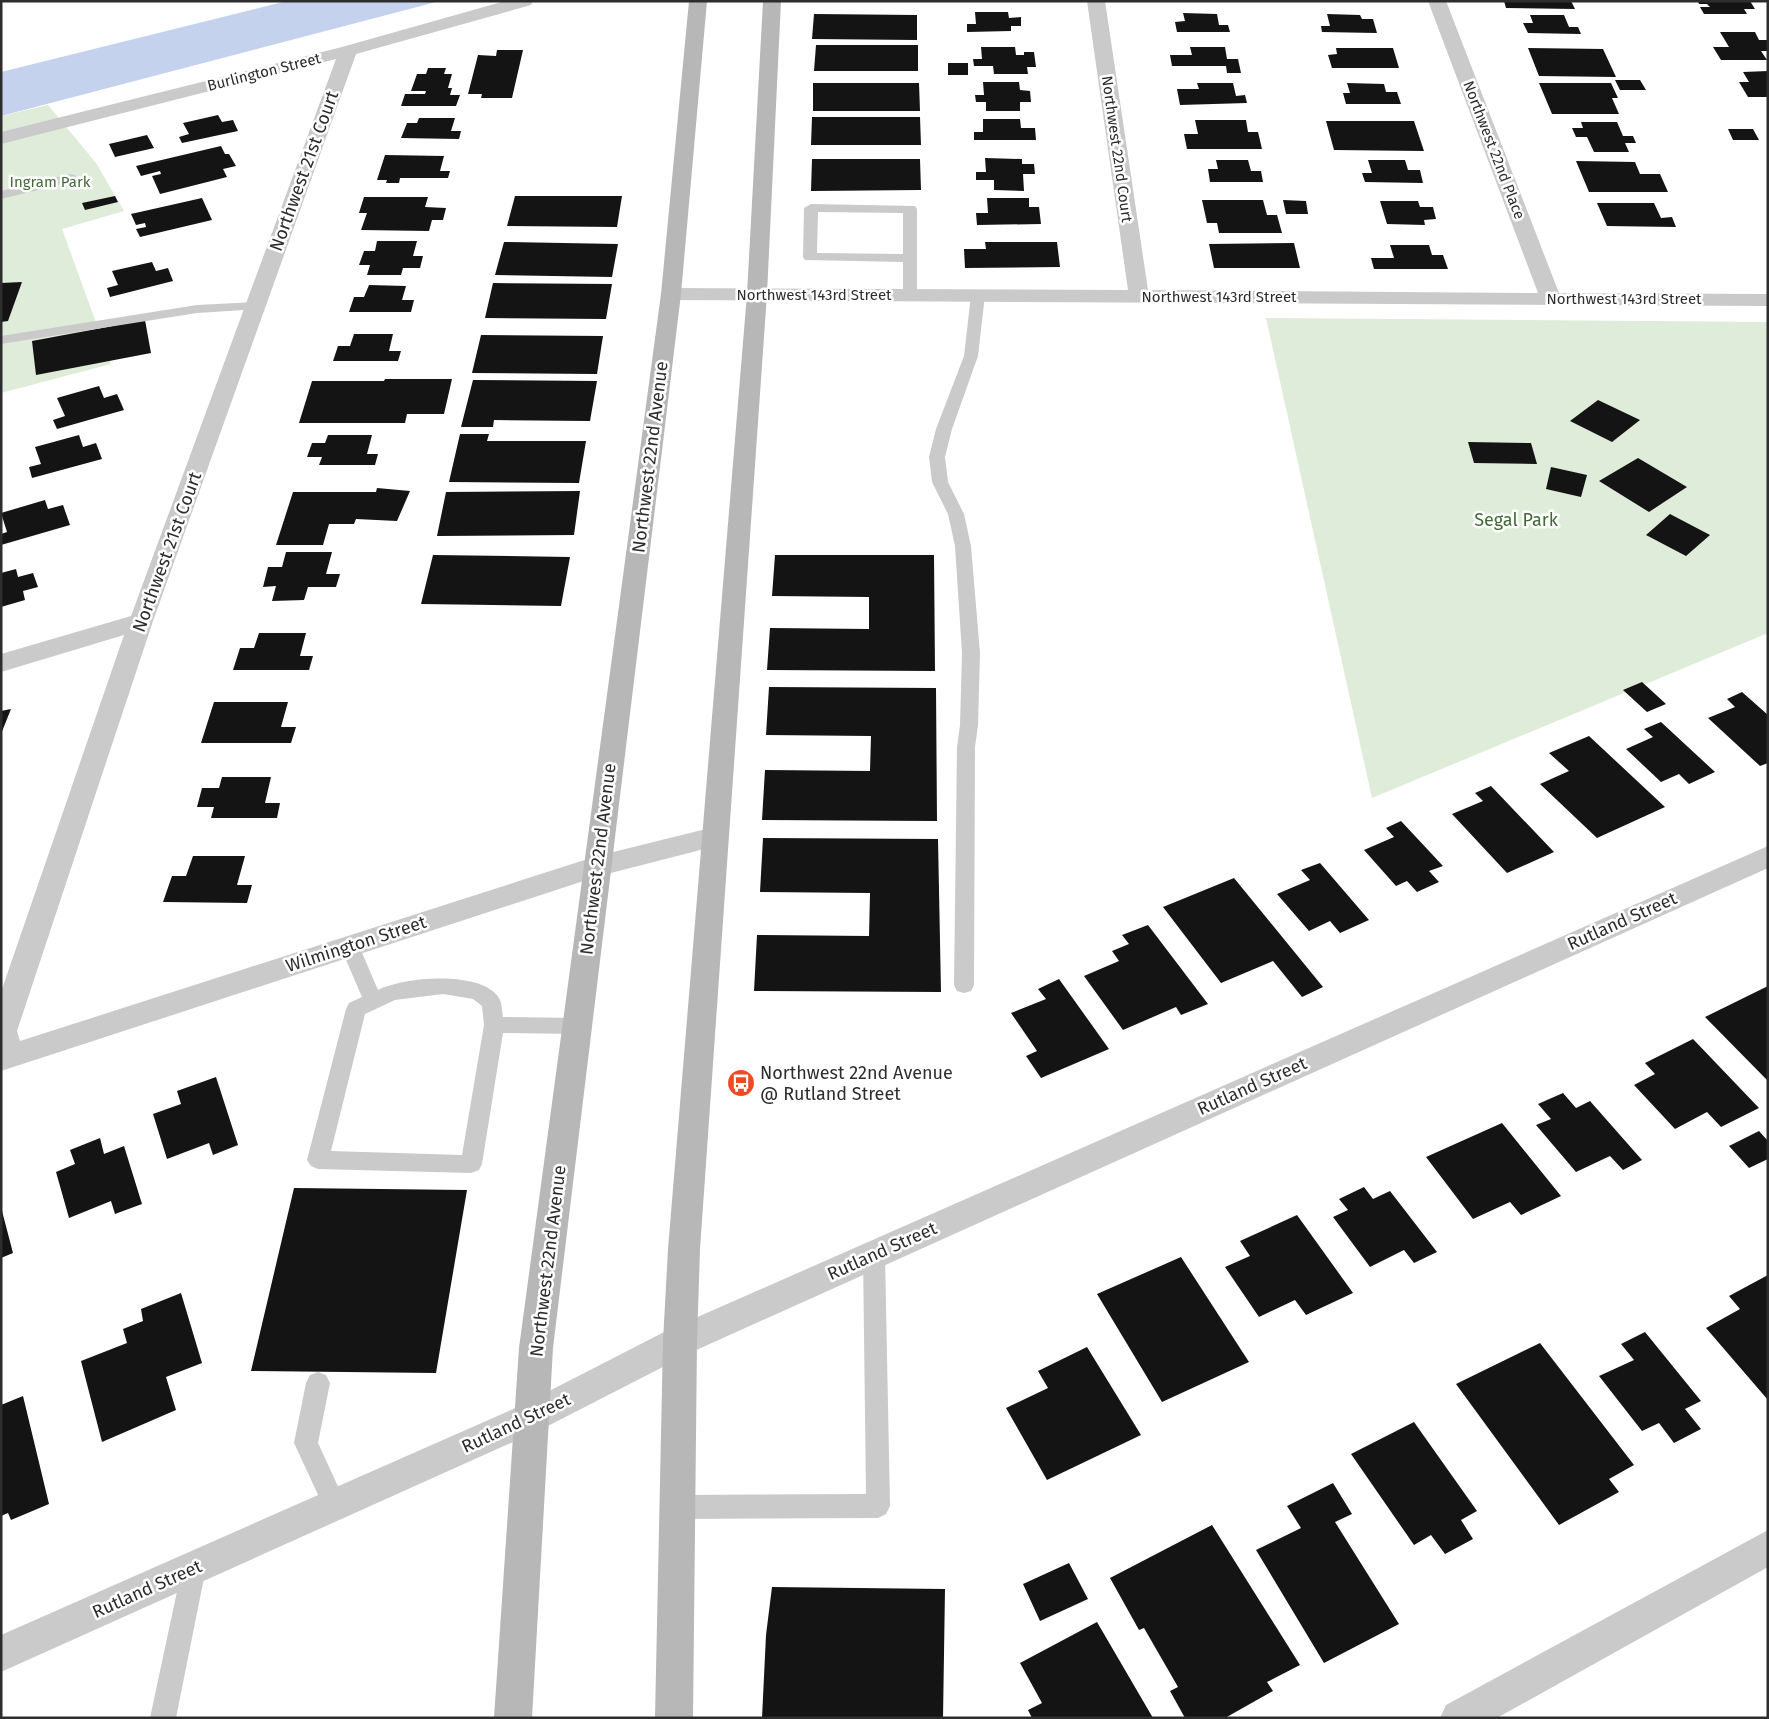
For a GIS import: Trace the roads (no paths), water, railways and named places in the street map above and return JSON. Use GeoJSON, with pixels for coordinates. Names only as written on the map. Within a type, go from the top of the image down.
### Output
{"type":"FeatureCollection","features":[{"type":"Feature","properties":{"kind":"main road","name":"Northwest 22nd Avenue"},"geometry":{"type":"LineString","coordinates":[[513,1718],[536,1348],[578,1026],[596,866],[671,294],[698,1]]}},
{"type":"Feature","properties":{"kind":"main road"},"geometry":{"type":"LineString","coordinates":[[674,1718],[680,1341],[684,1249],[757,294],[772,1]]}},
{"type":"Feature","properties":{"kind":"street","name":"Burlington Street"},"geometry":{"type":"LineString","coordinates":[[1,138],[348,51],[526,1]]}},
{"type":"Feature","properties":{"kind":"street","name":"Northwest 22nd Court"},"geometry":{"type":"LineString","coordinates":[[1096,1],[1139,297]]}},
{"type":"Feature","properties":{"kind":"street","name":"Northwest 22nd Place"},"geometry":{"type":"LineString","coordinates":[[1437,1],[1551,299]]}},
{"type":"Feature","properties":{"kind":"street","name":"Northwest 21st Court"},"geometry":{"type":"LineString","coordinates":[[6,1057],[2,1032],[141,621],[348,51]]}},
{"type":"Feature","properties":{"kind":"street","name":"Northwest 143rd Street"},"geometry":{"type":"LineString","coordinates":[[671,294],[1768,300]]}},
{"type":"Feature","properties":{"kind":"street"},"geometry":{"type":"LineString","coordinates":[[1,663],[141,621]]}},
{"type":"Feature","properties":{"kind":"street","name":"Wilmington Street"},"geometry":{"type":"LineString","coordinates":[[6,1057],[596,866],[714,837]]}},
{"type":"Feature","properties":{"kind":"street","name":"Rutland Street"},"geometry":{"type":"LineString","coordinates":[[1,1654],[532,1417],[680,1341],[1768,856]]}},
{"type":"Feature","properties":{"kind":"street"},"geometry":{"type":"LineString","coordinates":[[1459,1718],[1768,1547]]}},
{"type":"Feature","properties":{"kind":"lane"},"geometry":{"type":"LineString","coordinates":[[1,195],[70,178]]}},
{"type":"Feature","properties":{"kind":"lane"},"geometry":{"type":"LineString","coordinates":[[910,258],[810,257],[811,208],[910,209],[910,258],[910,295]]}},
{"type":"Feature","properties":{"kind":"lane"},"geometry":{"type":"LineString","coordinates":[[964,985],[966,747],[970,725],[971,653],[962,546],[956,514],[940,482],[937,457],[944,429],[972,356],[978,296]]}},
{"type":"Feature","properties":{"kind":"lane"},"geometry":{"type":"LineString","coordinates":[[1,340],[197,309],[256,306]]}},
{"type":"Feature","properties":{"kind":"lane"},"geometry":{"type":"LineString","coordinates":[[350,946],[373,1001]]}},
{"type":"Feature","properties":{"kind":"lane"},"geometry":{"type":"LineString","coordinates":[[443,986],[478,992],[491,1002],[494,1024],[471,1164],[318,1160],[356,1009],[392,992],[443,986]]}},
{"type":"Feature","properties":{"kind":"lane"},"geometry":{"type":"LineString","coordinates":[[494,1024],[578,1026]]}},
{"type":"Feature","properties":{"kind":"lane"},"geometry":{"type":"LineString","coordinates":[[678,1507],[878,1506],[874,1255]]}},
{"type":"Feature","properties":{"kind":"lane"},"geometry":{"type":"LineString","coordinates":[[318,1383],[306,1443],[335,1506]]}},
{"type":"Feature","properties":{"kind":"lane"},"geometry":{"type":"LineString","coordinates":[[163,1718],[194,1568]]}},
{"type":"Feature","properties":{"kind":"water"},"geometry":{"type":"Polygon","coordinates":[[[287,1],[440,1],[1,116],[1,72],[287,1]]]}},
{"type":"Feature","properties":{"kind":"place","name":"Northwest 22nd Avenue @ Rutland Street"},"geometry":{"type":"Point","coordinates":[741,1083]}},
{"type":"Feature","properties":{"kind":"park label","name":"Ingram Park"},"geometry":{"type":"Point","coordinates":[50,182]}},
{"type":"Feature","properties":{"kind":"park label","name":"Segal Park"},"geometry":{"type":"Point","coordinates":[1516,520]}}]}
